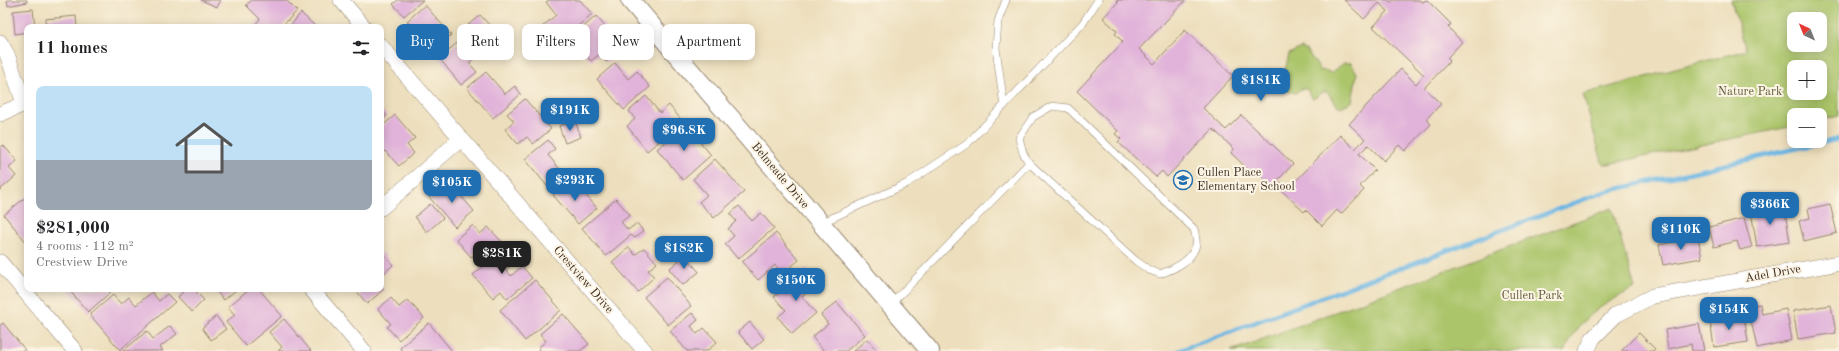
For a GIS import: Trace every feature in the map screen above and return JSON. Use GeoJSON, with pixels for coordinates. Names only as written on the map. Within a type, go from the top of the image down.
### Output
{"type":"FeatureCollection","features":[{"type":"Feature","properties":{"kind":"street"},"geometry":{"type":"LineString","coordinates":[[341,0],[361,24]]}},
{"type":"Feature","properties":{"kind":"street","name":"Belmeade Drive"},"geometry":{"type":"LineString","coordinates":[[636,2],[821,224],[930,351]]}},
{"type":"Feature","properties":{"kind":"street"},"geometry":{"type":"LineString","coordinates":[[0,42],[7,54],[24,98]]}},
{"type":"Feature","properties":{"kind":"street","name":"Crestview Drive"},"geometry":{"type":"LineString","coordinates":[[384,49],[645,351]]}},
{"type":"Feature","properties":{"kind":"street"},"geometry":{"type":"LineString","coordinates":[[0,114],[24,104]]}},
{"type":"Feature","properties":{"kind":"street"},"geometry":{"type":"LineString","coordinates":[[384,205],[461,139]]}},
{"type":"Feature","properties":{"kind":"street"},"geometry":{"type":"LineString","coordinates":[[0,262],[24,290]]}},
{"type":"Feature","properties":{"kind":"street","name":"Adel Drive"},"geometry":{"type":"LineString","coordinates":[[1587,351],[1593,338],[1616,315],[1653,296],[1839,263]]}},
{"type":"Feature","properties":{"kind":"street"},"geometry":{"type":"LineString","coordinates":[[25,292],[75,351]]}},
{"type":"Feature","properties":{"kind":"street"},"geometry":{"type":"LineString","coordinates":[[314,292],[364,351]]}},
{"type":"Feature","properties":{"kind":"lane"},"geometry":{"type":"LineString","coordinates":[[1004,106],[996,48],[998,21],[1006,0]]}},
{"type":"Feature","properties":{"kind":"lane"},"geometry":{"type":"LineString","coordinates":[[821,224],[906,184],[931,170],[967,144],[1083,23],[1098,0]]}},
{"type":"Feature","properties":{"kind":"lane"},"geometry":{"type":"LineString","coordinates":[[1052,106],[1068,108],[1194,229],[1196,244],[1186,260],[1174,269],[1160,274],[1149,270],[1136,261],[1029,163],[1023,153],[1019,138],[1033,117],[1052,106]]}},
{"type":"Feature","properties":{"kind":"lane"},"geometry":{"type":"LineString","coordinates":[[890,305],[1029,163]]}},
{"type":"Feature","properties":{"kind":"green space","name":"Nature Park"},"geometry":{"type":"Polygon","coordinates":[[[1731,0],[1839,0],[1839,116],[1827,119],[1827,108],[1787,108],[1787,127],[1603,165],[1583,94],[1746,50],[1731,0]]]}},
{"type":"Feature","properties":{"kind":"green space"},"geometry":{"type":"Polygon","coordinates":[[[1301,48],[1307,51],[1321,71],[1325,70],[1331,73],[1344,63],[1351,63],[1357,73],[1352,102],[1340,107],[1327,92],[1323,92],[1313,99],[1307,89],[1301,89],[1295,93],[1289,92],[1282,83],[1289,54],[1301,48]]]}},
{"type":"Feature","properties":{"kind":"green space","name":"Cullen Park"},"geometry":{"type":"Polygon","coordinates":[[[1612,208],[1635,288],[1602,306],[1586,320],[1578,328],[1564,351],[1231,351],[1612,208]]]}},
{"type":"Feature","properties":{"kind":"building"},"geometry":{"type":"Polygon","coordinates":[[[7,0],[27,0],[27,2],[8,6],[7,0]]]}},
{"type":"Feature","properties":{"kind":"building"},"geometry":{"type":"Polygon","coordinates":[[[201,0],[221,0],[217,7],[201,0]]]}},
{"type":"Feature","properties":{"kind":"building"},"geometry":{"type":"Polygon","coordinates":[[[252,0],[286,0],[297,11],[284,24],[256,24],[260,19],[246,5],[252,0]]]}},
{"type":"Feature","properties":{"kind":"building"},"geometry":{"type":"Polygon","coordinates":[[[398,0],[423,0],[404,16],[393,4],[398,0]]]}},
{"type":"Feature","properties":{"kind":"building"},"geometry":{"type":"Polygon","coordinates":[[[549,0],[580,0],[592,14],[580,24],[546,24],[556,15],[546,2],[549,0]]]}},
{"type":"Feature","properties":{"kind":"building"},"geometry":{"type":"Polygon","coordinates":[[[1116,0],[1186,0],[1139,49],[1154,64],[1185,30],[1233,76],[1203,108],[1226,130],[1241,115],[1293,164],[1278,180],[1288,189],[1340,135],[1355,149],[1365,139],[1349,124],[1401,69],[1416,84],[1424,75],[1373,27],[1388,11],[1379,3],[1364,19],[1344,0],[1388,0],[1391,2],[1393,0],[1419,0],[1422,2],[1427,0],[1451,24],[1448,27],[1462,42],[1447,58],[1450,61],[1424,88],[1441,104],[1426,119],[1431,124],[1405,151],[1399,145],[1384,161],[1368,145],[1359,154],[1375,170],[1360,186],[1364,190],[1341,214],[1337,210],[1322,226],[1306,210],[1304,212],[1277,186],[1274,188],[1258,173],[1255,176],[1231,153],[1234,149],[1213,129],[1167,177],[1162,171],[1156,177],[1118,142],[1121,139],[1115,134],[1118,131],[1077,91],[1123,42],[1115,34],[1117,31],[1103,18],[1118,2],[1116,0]]]}},
{"type":"Feature","properties":{"kind":"building"},"geometry":{"type":"Polygon","coordinates":[[[425,5],[441,24],[410,24],[407,21],[425,5]]]}},
{"type":"Feature","properties":{"kind":"building"},"geometry":{"type":"Polygon","coordinates":[[[33,9],[35,24],[24,24],[24,32],[15,34],[13,11],[33,9]]]}},
{"type":"Feature","properties":{"kind":"building"},"geometry":{"type":"Polygon","coordinates":[[[301,13],[313,24],[292,24],[301,13]]]}},
{"type":"Feature","properties":{"kind":"building"},"geometry":{"type":"Polygon","coordinates":[[[480,15],[488,24],[469,24],[480,15]]]}},
{"type":"Feature","properties":{"kind":"building"},"geometry":{"type":"Polygon","coordinates":[[[76,16],[77,24],[46,24],[45,19],[76,16]]]}},
{"type":"Feature","properties":{"kind":"building"},"geometry":{"type":"Polygon","coordinates":[[[596,16],[603,24],[598,24],[598,56],[591,61],[590,24],[587,24],[596,16]]]}},
{"type":"Feature","properties":{"kind":"building"},"geometry":{"type":"Polygon","coordinates":[[[457,43],[457,60],[472,60],[469,63],[477,72],[461,85],[441,60],[449,60],[449,50],[457,43]]]}},
{"type":"Feature","properties":{"kind":"building"},"geometry":{"type":"Polygon","coordinates":[[[615,63],[628,79],[637,71],[650,87],[624,110],[597,79],[615,63]]]}},
{"type":"Feature","properties":{"kind":"building"},"geometry":{"type":"Polygon","coordinates":[[[486,72],[505,94],[515,86],[521,94],[493,118],[467,88],[486,72]]]}},
{"type":"Feature","properties":{"kind":"building"},"geometry":{"type":"Polygon","coordinates":[[[646,96],[660,113],[669,105],[683,122],[647,151],[627,126],[635,119],[629,111],[646,96]]]}},
{"type":"Feature","properties":{"kind":"building"},"geometry":{"type":"Polygon","coordinates":[[[525,99],[551,129],[533,144],[527,137],[518,144],[505,129],[514,121],[507,114],[525,99]]]}},
{"type":"Feature","properties":{"kind":"building"},"geometry":{"type":"Polygon","coordinates":[[[395,115],[415,138],[407,145],[414,153],[399,166],[385,151],[384,152],[384,124],[395,115]]]}},
{"type":"Feature","properties":{"kind":"building"},"geometry":{"type":"Polygon","coordinates":[[[575,121],[581,137],[565,143],[559,126],[575,121]]]}},
{"type":"Feature","properties":{"kind":"building"},"geometry":{"type":"Polygon","coordinates":[[[686,125],[711,155],[683,180],[657,149],[686,125]]]}},
{"type":"Feature","properties":{"kind":"building"},"geometry":{"type":"Polygon","coordinates":[[[548,140],[555,149],[548,155],[563,173],[547,186],[525,159],[548,140]]]}},
{"type":"Feature","properties":{"kind":"building"},"geometry":{"type":"Polygon","coordinates":[[[3,145],[17,161],[9,168],[16,176],[0,190],[0,148],[3,145]]]}},
{"type":"Feature","properties":{"kind":"building"},"geometry":{"type":"Polygon","coordinates":[[[715,159],[744,192],[714,218],[699,202],[707,195],[693,179],[715,159]]]}},
{"type":"Feature","properties":{"kind":"building"},"geometry":{"type":"Polygon","coordinates":[[[572,179],[597,208],[578,224],[553,195],[572,179]]]}},
{"type":"Feature","properties":{"kind":"building"},"geometry":{"type":"Polygon","coordinates":[[[448,181],[474,211],[455,227],[429,197],[448,181]]]}},
{"type":"Feature","properties":{"kind":"building"},"geometry":{"type":"Polygon","coordinates":[[[24,198],[24,239],[4,215],[24,198]]]}},
{"type":"Feature","properties":{"kind":"building"},"geometry":{"type":"Polygon","coordinates":[[[616,199],[630,215],[621,222],[628,230],[637,223],[643,231],[635,238],[631,235],[606,256],[582,228],[616,199]]]}},
{"type":"Feature","properties":{"kind":"building"},"geometry":{"type":"Polygon","coordinates":[[[430,204],[443,218],[427,232],[415,217],[430,204]]]}},
{"type":"Feature","properties":{"kind":"building"},"geometry":{"type":"Polygon","coordinates":[[[1830,204],[1837,233],[1804,241],[1799,221],[1810,218],[1808,209],[1830,204]]]}},
{"type":"Feature","properties":{"kind":"building"},"geometry":{"type":"Polygon","coordinates":[[[739,206],[752,221],[761,213],[774,228],[738,259],[725,244],[734,236],[728,229],[736,221],[730,214],[739,206]]]}},
{"type":"Feature","properties":{"kind":"building"},"geometry":{"type":"Polygon","coordinates":[[[1784,206],[1790,242],[1757,247],[1751,211],[1784,206]]]}},
{"type":"Feature","properties":{"kind":"building"},"geometry":{"type":"Polygon","coordinates":[[[1744,218],[1752,247],[1740,250],[1737,241],[1714,247],[1709,227],[1744,218]]]}},
{"type":"Feature","properties":{"kind":"building"},"geometry":{"type":"Polygon","coordinates":[[[473,225],[480,234],[488,227],[504,244],[487,258],[480,250],[471,257],[456,239],[473,225]]]}},
{"type":"Feature","properties":{"kind":"building"},"geometry":{"type":"Polygon","coordinates":[[[776,233],[799,260],[782,274],[775,265],[758,280],[742,262],[776,233]]]}},
{"type":"Feature","properties":{"kind":"building"},"geometry":{"type":"Polygon","coordinates":[[[1698,237],[1702,258],[1663,265],[1659,245],[1698,237]]]}},
{"type":"Feature","properties":{"kind":"building"},"geometry":{"type":"Polygon","coordinates":[[[506,247],[517,260],[506,270],[511,276],[522,266],[532,278],[507,299],[501,291],[493,298],[473,275],[506,247]]]}},
{"type":"Feature","properties":{"kind":"building"},"geometry":{"type":"Polygon","coordinates":[[[629,247],[635,255],[644,248],[657,263],[648,270],[654,277],[638,292],[612,262],[629,247]]]}},
{"type":"Feature","properties":{"kind":"building"},"geometry":{"type":"Polygon","coordinates":[[[384,254],[393,265],[384,273],[384,254]]]}},
{"type":"Feature","properties":{"kind":"building"},"geometry":{"type":"Polygon","coordinates":[[[685,255],[699,272],[683,285],[669,269],[685,255]]]}},
{"type":"Feature","properties":{"kind":"building"},"geometry":{"type":"Polygon","coordinates":[[[806,269],[817,283],[802,297],[816,313],[792,334],[778,317],[786,310],[774,297],[806,269]]]}},
{"type":"Feature","properties":{"kind":"building"},"geometry":{"type":"Polygon","coordinates":[[[667,277],[691,306],[668,325],[644,297],[667,277]]]}},
{"type":"Feature","properties":{"kind":"building"},"geometry":{"type":"Polygon","coordinates":[[[535,280],[561,310],[525,341],[500,310],[535,280]]]}},
{"type":"Feature","properties":{"kind":"building"},"geometry":{"type":"Polygon","coordinates":[[[71,292],[111,292],[88,312],[71,292]]]}},
{"type":"Feature","properties":{"kind":"building"},"geometry":{"type":"Polygon","coordinates":[[[152,292],[159,301],[167,294],[175,302],[120,350],[90,315],[113,295],[121,304],[129,297],[136,305],[152,292]]]}},
{"type":"Feature","properties":{"kind":"building"},"geometry":{"type":"Polygon","coordinates":[[[183,292],[196,292],[204,300],[192,312],[178,297],[183,292]]]}},
{"type":"Feature","properties":{"kind":"building"},"geometry":{"type":"Polygon","coordinates":[[[217,292],[233,292],[224,300],[217,292]]]}},
{"type":"Feature","properties":{"kind":"building"},"geometry":{"type":"Polygon","coordinates":[[[246,292],[262,292],[282,316],[246,346],[226,322],[235,315],[228,307],[246,292]]]}},
{"type":"Feature","properties":{"kind":"building"},"geometry":{"type":"Polygon","coordinates":[[[357,292],[381,292],[367,304],[357,292]]]}},
{"type":"Feature","properties":{"kind":"building"},"geometry":{"type":"Polygon","coordinates":[[[391,298],[399,307],[408,300],[424,318],[399,340],[387,327],[391,324],[378,309],[391,298]]]}},
{"type":"Feature","properties":{"kind":"building"},"geometry":{"type":"Polygon","coordinates":[[[837,302],[865,335],[846,351],[824,351],[812,337],[828,324],[821,315],[837,302]]]}},
{"type":"Feature","properties":{"kind":"building"},"geometry":{"type":"Polygon","coordinates":[[[1760,304],[1762,314],[1786,309],[1792,340],[1757,348],[1748,306],[1760,304]]]}},
{"type":"Feature","properties":{"kind":"building"},"geometry":{"type":"Polygon","coordinates":[[[1831,305],[1836,333],[1798,339],[1793,311],[1831,305]]]}},
{"type":"Feature","properties":{"kind":"building"},"geometry":{"type":"Polygon","coordinates":[[[692,313],[698,320],[691,326],[697,334],[704,328],[717,342],[707,351],[687,351],[670,331],[692,313]]]}},
{"type":"Feature","properties":{"kind":"building"},"geometry":{"type":"Polygon","coordinates":[[[563,314],[589,344],[580,351],[541,351],[538,348],[546,341],[540,334],[563,314]]]}},
{"type":"Feature","properties":{"kind":"building"},"geometry":{"type":"Polygon","coordinates":[[[1744,315],[1748,342],[1714,347],[1710,320],[1744,315]]]}},
{"type":"Feature","properties":{"kind":"building"},"geometry":{"type":"Polygon","coordinates":[[[216,316],[226,329],[211,340],[202,328],[216,316]]]}},
{"type":"Feature","properties":{"kind":"building"},"geometry":{"type":"Polygon","coordinates":[[[284,319],[311,351],[278,351],[282,347],[269,332],[284,319]]]}},
{"type":"Feature","properties":{"kind":"building"},"geometry":{"type":"Polygon","coordinates":[[[750,322],[764,339],[752,349],[738,332],[750,322]]]}},
{"type":"Feature","properties":{"kind":"building"},"geometry":{"type":"Polygon","coordinates":[[[3,323],[26,351],[0,351],[0,325],[3,323]]]}},
{"type":"Feature","properties":{"kind":"building"},"geometry":{"type":"Polygon","coordinates":[[[429,323],[452,351],[402,351],[400,348],[429,323]]]}},
{"type":"Feature","properties":{"kind":"building"},"geometry":{"type":"Polygon","coordinates":[[[1699,324],[1704,351],[1692,351],[1691,344],[1668,349],[1665,330],[1699,324]]]}},
{"type":"Feature","properties":{"kind":"building"},"geometry":{"type":"Polygon","coordinates":[[[170,326],[177,334],[160,347],[163,351],[123,351],[147,331],[153,339],[170,326]]]}},
{"type":"Feature","properties":{"kind":"building"},"geometry":{"type":"Polygon","coordinates":[[[1639,333],[1655,349],[1653,351],[1621,351],[1639,333]]]}},
{"type":"Feature","properties":{"kind":"building"},"geometry":{"type":"Polygon","coordinates":[[[867,339],[877,351],[853,351],[867,339]]]}},
{"type":"Feature","properties":{"kind":"waterway"},"geometry":{"type":"LineString","coordinates":[[1178,351],[1604,192],[1839,139]]}},
{"type":"Feature","properties":{"kind":"place","name":"Cullen Place Elementary School"},"geometry":{"type":"Point","coordinates":[1183,180]}}]}
